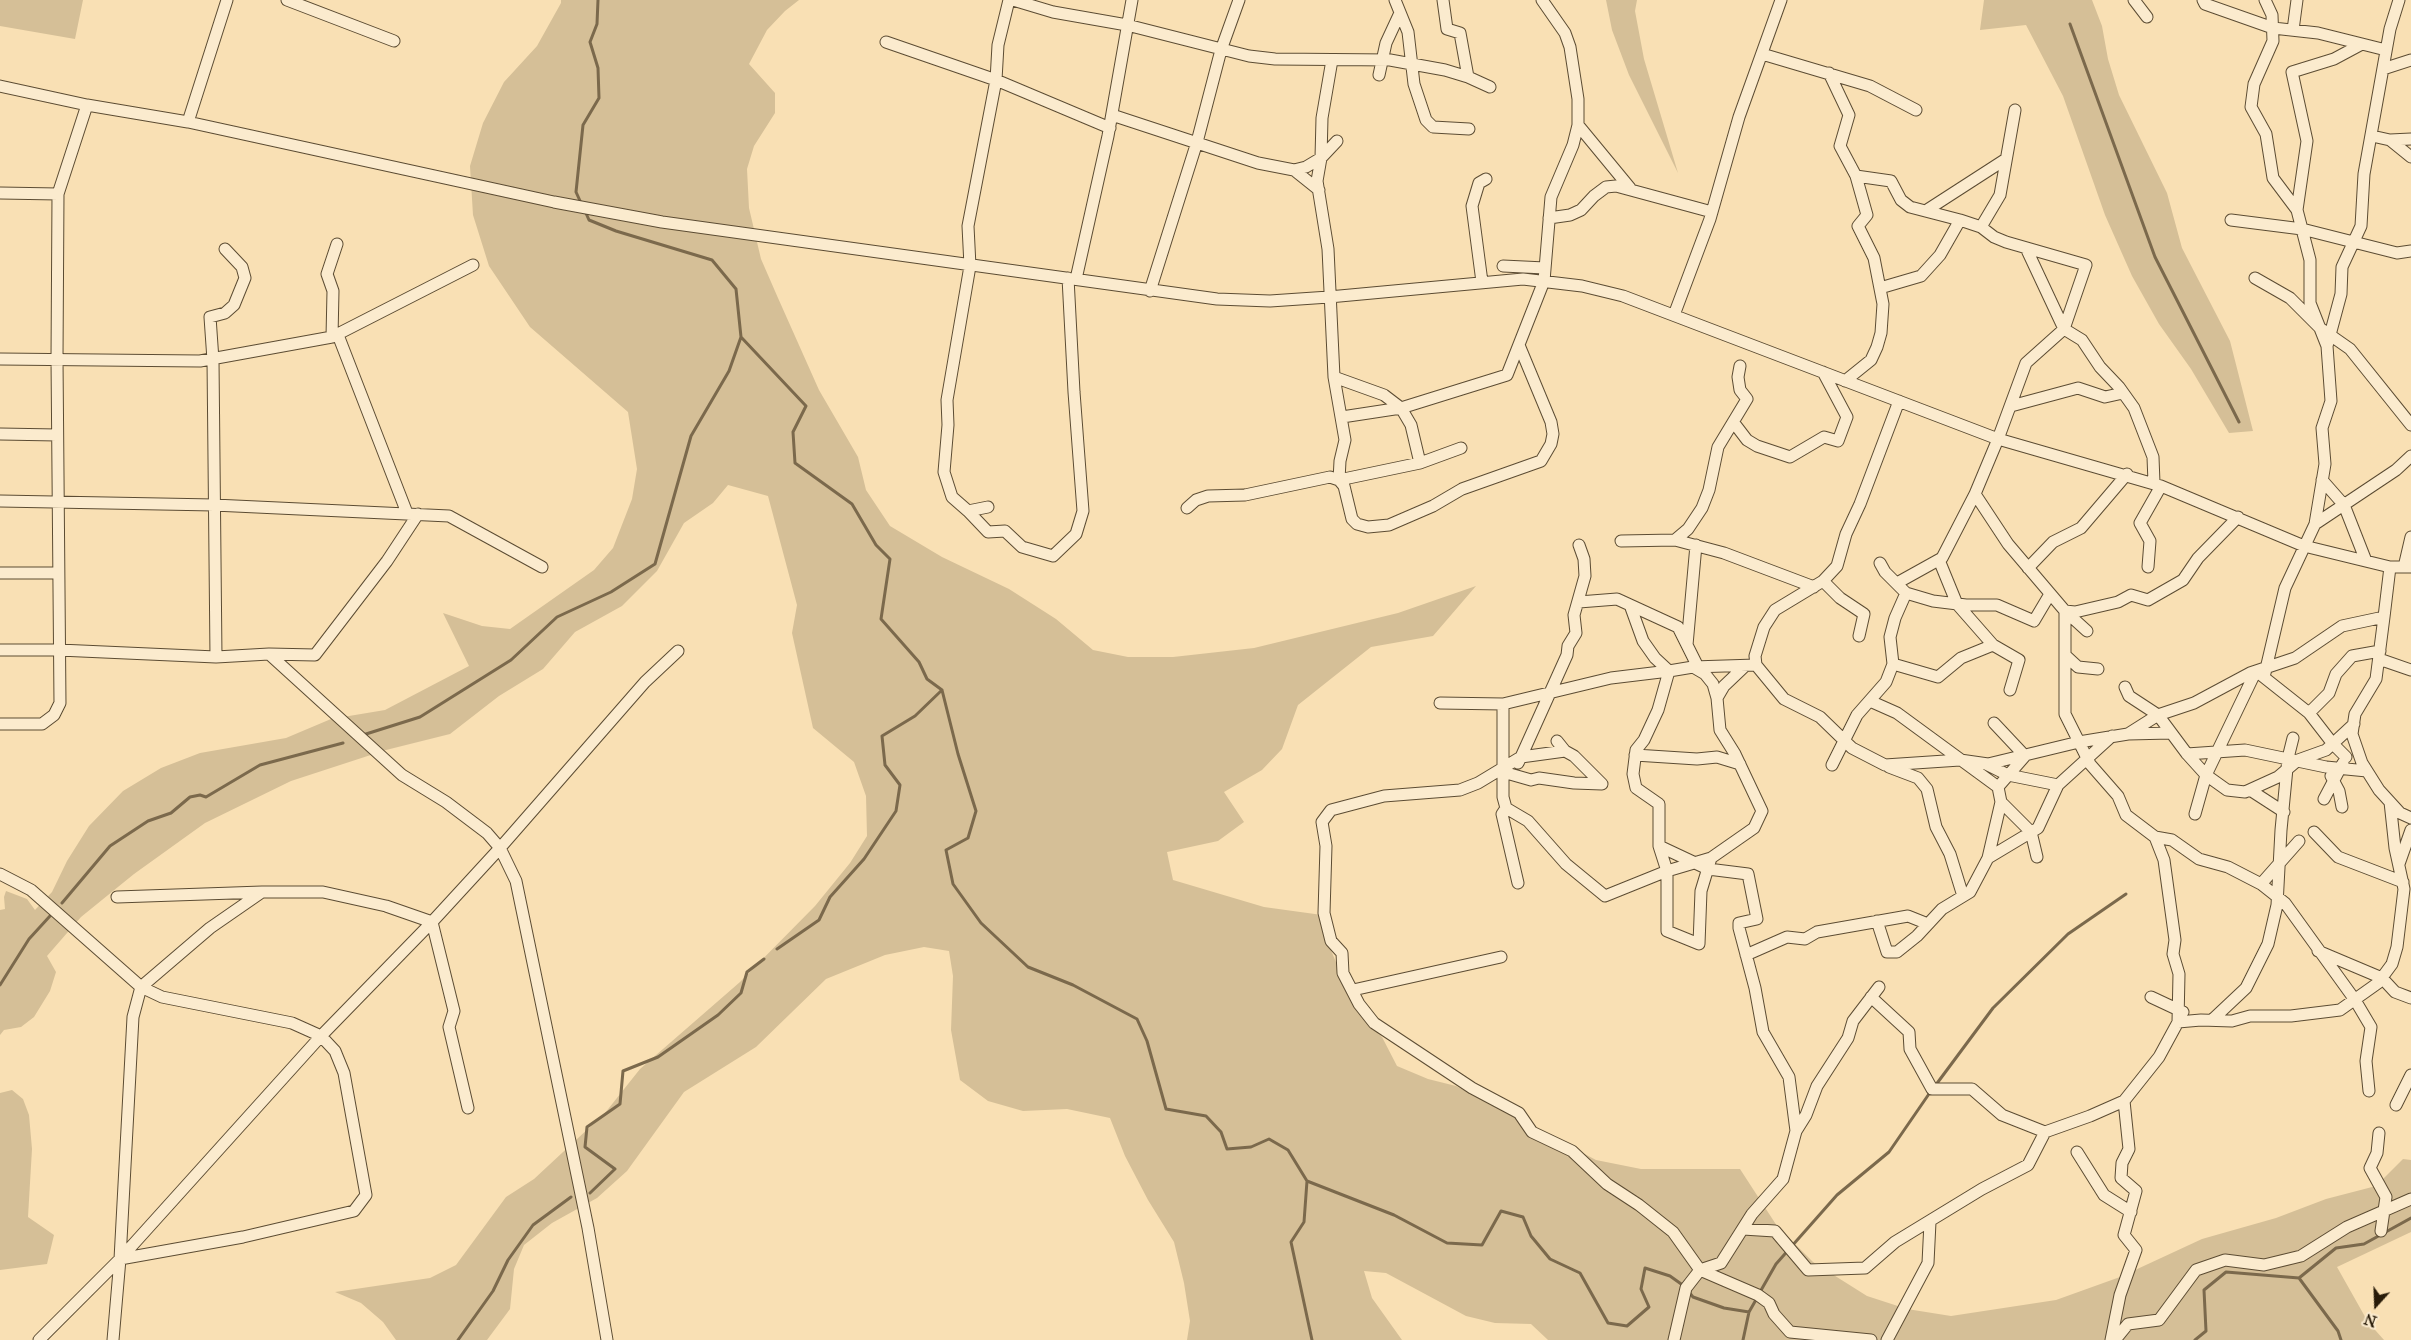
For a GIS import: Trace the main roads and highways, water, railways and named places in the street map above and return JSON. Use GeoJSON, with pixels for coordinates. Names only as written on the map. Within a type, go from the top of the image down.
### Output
{"type":"FeatureCollection","features":[{"type":"Feature","properties":{"kind":"waterway"},"geometry":{"type":"LineString","coordinates":[[581,203],[576,192],[583,125],[599,98],[598,68],[590,42],[597,24],[598,0]]}},
{"type":"Feature","properties":{"kind":"waterway"},"geometry":{"type":"LineString","coordinates":[[2070,24],[2155,257],[2239,422]]}},
{"type":"Feature","properties":{"kind":"waterway"},"geometry":{"type":"LineString","coordinates":[[585,211],[589,220],[616,231],[712,260],[736,289],[741,337],[806,406],[793,432],[795,463],[852,504],[876,545],[890,559],[881,619],[919,662],[927,679],[942,690],[958,754],[976,811],[968,838],[946,850],[953,884],[981,923],[1028,967],[1073,985],[1137,1019],[1147,1041],[1166,1109],[1206,1116],[1221,1132],[1227,1149],[1251,1147],[1269,1139],[1288,1150],[1307,1181],[1394,1215],[1447,1243],[1482,1245],[1501,1211],[1523,1217],[1531,1236],[1550,1259],[1580,1273],[1608,1323],[1627,1326],[1649,1307],[1641,1289],[1645,1268],[1670,1276],[1684,1286]]}},
{"type":"Feature","properties":{"kind":"waterway"},"geometry":{"type":"LineString","coordinates":[[366,734],[420,717],[511,660],[557,617],[611,592],[655,564],[691,436],[729,371],[741,337]]}},
{"type":"Feature","properties":{"kind":"waterway"},"geometry":{"type":"LineString","coordinates":[[777,949],[819,920],[830,897],[864,859],[896,811],[900,785],[885,765],[882,736],[915,716],[942,690]]}},
{"type":"Feature","properties":{"kind":"waterway"},"geometry":{"type":"LineString","coordinates":[[62,903],[110,846],[148,821],[171,813],[190,797],[200,795],[206,797],[260,765],[343,743]]}},
{"type":"Feature","properties":{"kind":"waterway"},"geometry":{"type":"LineString","coordinates":[[1935,1086],[1993,1008],[2068,934],[2126,894]]}},
{"type":"Feature","properties":{"kind":"waterway"},"geometry":{"type":"LineString","coordinates":[[0,985],[29,939],[50,916]]}},
{"type":"Feature","properties":{"kind":"waterway"},"geometry":{"type":"LineString","coordinates":[[590,1193],[615,1169],[585,1147],[587,1127],[620,1104],[623,1071],[658,1057],[718,1015],[741,993],[747,972],[764,959]]}},
{"type":"Feature","properties":{"kind":"waterway"},"geometry":{"type":"LineString","coordinates":[[1760,1292],[1776,1264],[1837,1195],[1889,1152],[1931,1091]]}},
{"type":"Feature","properties":{"kind":"waterway"},"geometry":{"type":"LineString","coordinates":[[1307,1181],[1304,1222],[1291,1242],[1312,1340]]}},
{"type":"Feature","properties":{"kind":"waterway"},"geometry":{"type":"LineString","coordinates":[[458,1340],[493,1291],[508,1260],[533,1225],[571,1197]]}},
{"type":"Feature","properties":{"kind":"waterway"},"geometry":{"type":"LineString","coordinates":[[2195,1340],[2206,1331],[2204,1290],[2226,1272],[2299,1278],[2336,1248],[2364,1244],[2411,1218]]}},
{"type":"Feature","properties":{"kind":"waterway"},"geometry":{"type":"LineString","coordinates":[[2299,1278],[2338,1331],[2341,1340]]}},
{"type":"Feature","properties":{"kind":"waterway"},"geometry":{"type":"LineString","coordinates":[[1688,1291],[1693,1297],[1724,1308],[1749,1312],[1743,1340]]}},
{"type":"Feature","properties":{"kind":"waterway"},"geometry":{"type":"LineString","coordinates":[[1749,1312],[1757,1298]]}}]}
